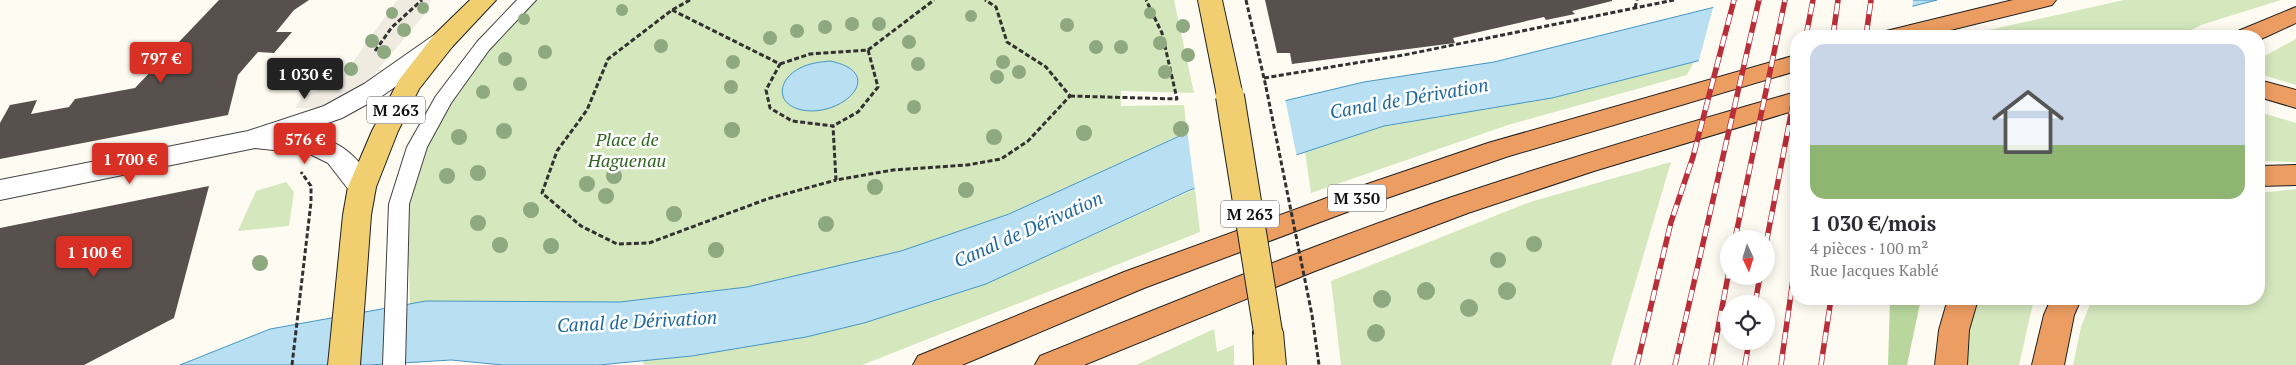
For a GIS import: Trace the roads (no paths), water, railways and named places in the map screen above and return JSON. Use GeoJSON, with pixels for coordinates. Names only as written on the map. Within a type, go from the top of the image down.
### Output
{"type":"FeatureCollection","features":[{"type":"Feature","properties":{"kind":"highway"},"geometry":{"type":"LineString","coordinates":[[1919,30],[2044,0]]}},
{"type":"Feature","properties":{"kind":"highway"},"geometry":{"type":"LineString","coordinates":[[2260,30],[2296,14]]}},
{"type":"Feature","properties":{"kind":"highway","name":"M 350"},"geometry":{"type":"LineString","coordinates":[[929,365],[1134,280],[1363,196],[1497,150],[1790,65]]}},
{"type":"Feature","properties":{"kind":"highway"},"geometry":{"type":"LineString","coordinates":[[2265,91],[2296,99]]}},
{"type":"Feature","properties":{"kind":"highway","name":"M 350"},"geometry":{"type":"LineString","coordinates":[[1051,365],[1222,294],[1458,206],[1640,146],[1790,103]]}},
{"type":"Feature","properties":{"kind":"highway"},"geometry":{"type":"LineString","coordinates":[[2265,176],[2296,175]]}},
{"type":"Feature","properties":{"kind":"highway"},"geometry":{"type":"LineString","coordinates":[[1950,365],[1954,330],[1961,305]]}},
{"type":"Feature","properties":{"kind":"highway"},"geometry":{"type":"LineString","coordinates":[[2048,365],[2059,315],[2063,305]]}},
{"type":"Feature","properties":{"kind":"main road","name":"M 263"},"geometry":{"type":"LineString","coordinates":[[1210,0],[1230,96],[1268,332],[1270,365]]}},
{"type":"Feature","properties":{"kind":"main road","name":"M 263"},"geometry":{"type":"LineString","coordinates":[[344,365],[351,279],[362,187],[385,131],[408,86],[475,4]]}},
{"type":"Feature","properties":{"kind":"street"},"geometry":{"type":"LineString","coordinates":[[0,190],[251,140],[340,108],[373,90],[443,41]]}},
{"type":"Feature","properties":{"kind":"street"},"geometry":{"type":"LineString","coordinates":[[251,140],[314,145],[338,156],[362,187]]}},
{"type":"Feature","properties":{"kind":"lane"},"geometry":{"type":"LineString","coordinates":[[394,365],[398,295],[399,204],[417,147],[443,100],[472,61],[508,17],[527,0]]}},
{"type":"Feature","properties":{"kind":"water","name":"Canal de Dérivation"},"geometry":{"type":"Polygon","coordinates":[[[1743,0],[1937,0],[1819,30],[1790,30],[1790,37],[1552,98],[1384,126],[1190,190],[986,284],[864,323],[806,337],[692,356],[599,365],[503,365],[451,360],[369,365],[180,365],[270,329],[426,301],[620,302],[747,287],[901,251],[1009,214],[1197,128],[1288,100],[1364,82],[1494,62],[1743,0]]]}},
{"type":"Feature","properties":{"kind":"water"},"geometry":{"type":"Polygon","coordinates":[[[830,61],[847,67],[856,75],[858,84],[853,93],[844,101],[832,107],[817,111],[802,110],[793,107],[787,102],[783,97],[782,91],[787,78],[800,68],[819,62],[830,61]]]}},
{"type":"Feature","properties":{"kind":"railway"},"geometry":{"type":"LineString","coordinates":[[1637,365],[1671,222],[1693,157],[1734,0]]}},
{"type":"Feature","properties":{"kind":"railway"},"geometry":{"type":"LineString","coordinates":[[1675,365],[1759,0]]}},
{"type":"Feature","properties":{"kind":"railway"},"geometry":{"type":"LineString","coordinates":[[1737,230],[1785,0]]}},
{"type":"Feature","properties":{"kind":"railway"},"geometry":{"type":"LineString","coordinates":[[1807,30],[1813,0]]}},
{"type":"Feature","properties":{"kind":"railway"},"geometry":{"type":"LineString","coordinates":[[1834,30],[1838,0]]}},
{"type":"Feature","properties":{"kind":"railway"},"geometry":{"type":"LineString","coordinates":[[1867,30],[1871,0]]}},
{"type":"Feature","properties":{"kind":"railway"},"geometry":{"type":"LineString","coordinates":[[1769,230],[1790,119]]}},
{"type":"Feature","properties":{"kind":"railway"},"geometry":{"type":"LineString","coordinates":[[1711,365],[1726,285]]}},
{"type":"Feature","properties":{"kind":"railway"},"geometry":{"type":"LineString","coordinates":[[1757,295],[1758,285]]}},
{"type":"Feature","properties":{"kind":"railway"},"geometry":{"type":"LineString","coordinates":[[1781,365],[1790,301]]}},
{"type":"Feature","properties":{"kind":"railway"},"geometry":{"type":"LineString","coordinates":[[1821,365],[1830,305]]}},
{"type":"Feature","properties":{"kind":"railway"},"geometry":{"type":"LineString","coordinates":[[1745,365],[1748,350]]}},
{"type":"Feature","properties":{"kind":"park label","name":"Place de Haguenau"},"geometry":{"type":"Point","coordinates":[627,150]}}]}
